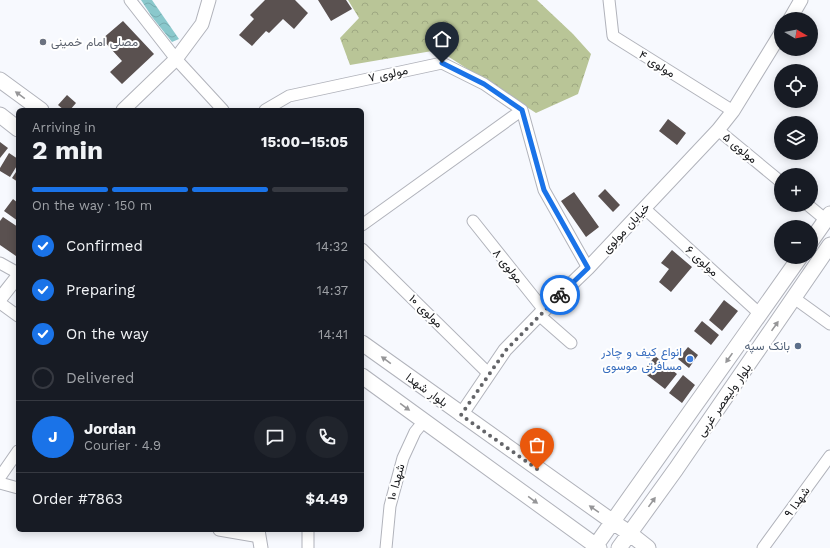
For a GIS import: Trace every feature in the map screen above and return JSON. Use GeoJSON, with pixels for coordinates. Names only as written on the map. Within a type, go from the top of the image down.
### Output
{"type":"FeatureCollection","features":[{"type":"Feature","properties":{"kind":"main road"},"geometry":{"type":"LineString","coordinates":[[0,80],[38,108]]}},
{"type":"Feature","properties":{"kind":"main road"},"geometry":{"type":"LineString","coordinates":[[0,115],[16,127]]}},
{"type":"Feature","properties":{"kind":"main road"},"geometry":{"type":"LineString","coordinates":[[818,231],[828,217]]}},
{"type":"Feature","properties":{"kind":"main road","name":"بلوار ولیعصر غربی"},"geometry":{"type":"LineString","coordinates":[[619,548],[676,469],[830,245]]}},
{"type":"Feature","properties":{"kind":"main road","name":"بلوار ولیعصر غربی"},"geometry":{"type":"LineString","coordinates":[[596,547],[612,522],[795,264]]}},
{"type":"Feature","properties":{"kind":"main road","name":"بلوار شهدا"},"geometry":{"type":"LineString","coordinates":[[364,344],[648,548]]}},
{"type":"Feature","properties":{"kind":"main road"},"geometry":{"type":"LineString","coordinates":[[364,377],[596,547]]}},
{"type":"Feature","properties":{"kind":"street"},"geometry":{"type":"LineString","coordinates":[[130,0],[176,59],[221,108]]}},
{"type":"Feature","properties":{"kind":"street"},"geometry":{"type":"LineString","coordinates":[[125,108],[176,59],[202,24],[208,0]]}},
{"type":"Feature","properties":{"kind":"street","name":"مولوی ۴"},"geometry":{"type":"LineString","coordinates":[[609,0],[613,36],[733,111]]}},
{"type":"Feature","properties":{"kind":"street"},"geometry":{"type":"LineString","coordinates":[[794,12],[801,0]]}},
{"type":"Feature","properties":{"kind":"street","name":"خیابان مولوی"},"geometry":{"type":"LineString","coordinates":[[461,415],[506,350],[588,268],[718,130],[733,111],[774,44]]}},
{"type":"Feature","properties":{"kind":"street","name":"مولوی ۷"},"geometry":{"type":"LineString","coordinates":[[268,108],[289,96],[442,63],[484,84],[522,110]]}},
{"type":"Feature","properties":{"kind":"street"},"geometry":{"type":"LineString","coordinates":[[364,224],[522,110],[544,190],[588,268]]}},
{"type":"Feature","properties":{"kind":"street","name":"مولوی ۵"},"geometry":{"type":"LineString","coordinates":[[718,130],[774,176]]}},
{"type":"Feature","properties":{"kind":"street","name":"مولوی ۶"},"geometry":{"type":"LineString","coordinates":[[644,208],[760,314]]}},
{"type":"Feature","properties":{"kind":"street"},"geometry":{"type":"LineString","coordinates":[[818,211],[828,217]]}},
{"type":"Feature","properties":{"kind":"street","name":"مولوی ۸"},"geometry":{"type":"LineString","coordinates":[[473,221],[542,313],[571,343]]}},
{"type":"Feature","properties":{"kind":"street","name":"مولوی ۱۰"},"geometry":{"type":"LineString","coordinates":[[364,251],[489,374]]}},
{"type":"Feature","properties":{"kind":"street"},"geometry":{"type":"LineString","coordinates":[[0,263],[16,274]]}},
{"type":"Feature","properties":{"kind":"street"},"geometry":{"type":"LineString","coordinates":[[0,298],[16,278]]}},
{"type":"Feature","properties":{"kind":"street"},"geometry":{"type":"LineString","coordinates":[[794,298],[830,324]]}},
{"type":"Feature","properties":{"kind":"street"},"geometry":{"type":"LineString","coordinates":[[0,303],[16,315]]}},
{"type":"Feature","properties":{"kind":"street","name":"شهدا ۱۰"},"geometry":{"type":"LineString","coordinates":[[386,548],[390,506],[403,458],[415,432],[424,421]]}},
{"type":"Feature","properties":{"kind":"street"},"geometry":{"type":"LineString","coordinates":[[0,476],[16,454]]}},
{"type":"Feature","properties":{"kind":"street","name":"شهدا ۹"},"geometry":{"type":"LineString","coordinates":[[764,548],[829,459]]}},
{"type":"Feature","properties":{"kind":"street"},"geometry":{"type":"LineString","coordinates":[[0,483],[16,487]]}},
{"type":"Feature","properties":{"kind":"street"},"geometry":{"type":"LineString","coordinates":[[229,532],[259,538]]}},
{"type":"Feature","properties":{"kind":"street"},"geometry":{"type":"LineString","coordinates":[[308,532],[308,548]]}},
{"type":"Feature","properties":{"kind":"green space"},"geometry":{"type":"Polygon","coordinates":[[[348,0],[537,0],[573,34],[591,54],[578,94],[536,113],[438,50],[350,65],[340,38],[359,18],[348,0]]]}},
{"type":"Feature","properties":{"kind":"water"},"geometry":{"type":"Polygon","coordinates":[[[141,0],[152,0],[179,39],[172,42],[152,17],[141,0]]]}},
{"type":"Feature","properties":{"kind":"building"},"geometry":{"type":"Polygon","coordinates":[[[265,0],[295,0],[308,13],[294,29],[283,19],[269,33],[266,31],[252,46],[239,35],[254,19],[250,15],[265,0]]]}},
{"type":"Feature","properties":{"kind":"building"},"geometry":{"type":"Polygon","coordinates":[[[318,0],[346,0],[352,9],[331,21],[318,0]]]}},
{"type":"Feature","properties":{"kind":"building"},"geometry":{"type":"Polygon","coordinates":[[[123,21],[154,54],[122,84],[110,72],[122,61],[102,39],[123,21]]]}},
{"type":"Feature","properties":{"kind":"building"},"geometry":{"type":"Polygon","coordinates":[[[67,95],[76,103],[72,108],[62,108],[58,105],[67,95]]]}},
{"type":"Feature","properties":{"kind":"building"},"geometry":{"type":"Polygon","coordinates":[[[668,119],[686,133],[677,145],[659,131],[668,119]]]}},
{"type":"Feature","properties":{"kind":"building"},"geometry":{"type":"Polygon","coordinates":[[[0,142],[8,148],[0,158],[0,142]]]}},
{"type":"Feature","properties":{"kind":"building"},"geometry":{"type":"Polygon","coordinates":[[[9,153],[16,158],[16,167],[10,177],[0,171],[0,168],[9,153]]]}},
{"type":"Feature","properties":{"kind":"building"},"geometry":{"type":"Polygon","coordinates":[[[16,172],[16,181],[12,178],[16,172]]]}},
{"type":"Feature","properties":{"kind":"building"},"geometry":{"type":"Polygon","coordinates":[[[605,189],[620,205],[613,212],[598,196],[605,189]]]}},
{"type":"Feature","properties":{"kind":"building"},"geometry":{"type":"Polygon","coordinates":[[[574,192],[599,227],[586,237],[561,201],[574,192]]]}},
{"type":"Feature","properties":{"kind":"building"},"geometry":{"type":"Polygon","coordinates":[[[13,199],[16,201],[16,220],[4,211],[13,199]]]}},
{"type":"Feature","properties":{"kind":"building"},"geometry":{"type":"Polygon","coordinates":[[[3,217],[16,226],[16,256],[0,245],[0,221],[3,217]]]}},
{"type":"Feature","properties":{"kind":"building"},"geometry":{"type":"Polygon","coordinates":[[[672,250],[692,267],[671,292],[659,282],[669,269],[661,263],[672,250]]]}},
{"type":"Feature","properties":{"kind":"building"},"geometry":{"type":"Polygon","coordinates":[[[724,300],[738,311],[722,331],[709,320],[724,300]]]}},
{"type":"Feature","properties":{"kind":"building"},"geometry":{"type":"Polygon","coordinates":[[[702,321],[719,335],[711,345],[694,331],[702,321]]]}},
{"type":"Feature","properties":{"kind":"building"},"geometry":{"type":"Polygon","coordinates":[[[688,347],[698,355],[689,368],[678,359],[688,347]]]}},
{"type":"Feature","properties":{"kind":"building"},"geometry":{"type":"Polygon","coordinates":[[[655,356],[677,374],[665,389],[643,372],[655,356]]]}},
{"type":"Feature","properties":{"kind":"building"},"geometry":{"type":"Polygon","coordinates":[[[683,375],[695,385],[682,403],[669,393],[683,375]]]}},
{"type":"Feature","properties":{"kind":"way so far"},"geometry":{"type":"LineString","coordinates":[[537,469],[461,415],[506,350],[560,295]]}},
{"type":"Feature","properties":{"kind":"place","name":"مصلی امام خمینی"},"geometry":{"type":"Point","coordinates":[43,42]}},
{"type":"Feature","properties":{"kind":"place","name":"بانک سپه"},"geometry":{"type":"Point","coordinates":[798,346]}},
{"type":"Feature","properties":{"kind":"place","name":"انواع کیف و چادر مسافرتی موسوی"},"geometry":{"type":"Point","coordinates":[690,359]}},
{"type":"Feature","properties":{"kind":"route"},"geometry":{"type":"LineString","coordinates":[[442,63],[484,84],[522,110],[544,190],[588,268],[560,295]]}}]}
